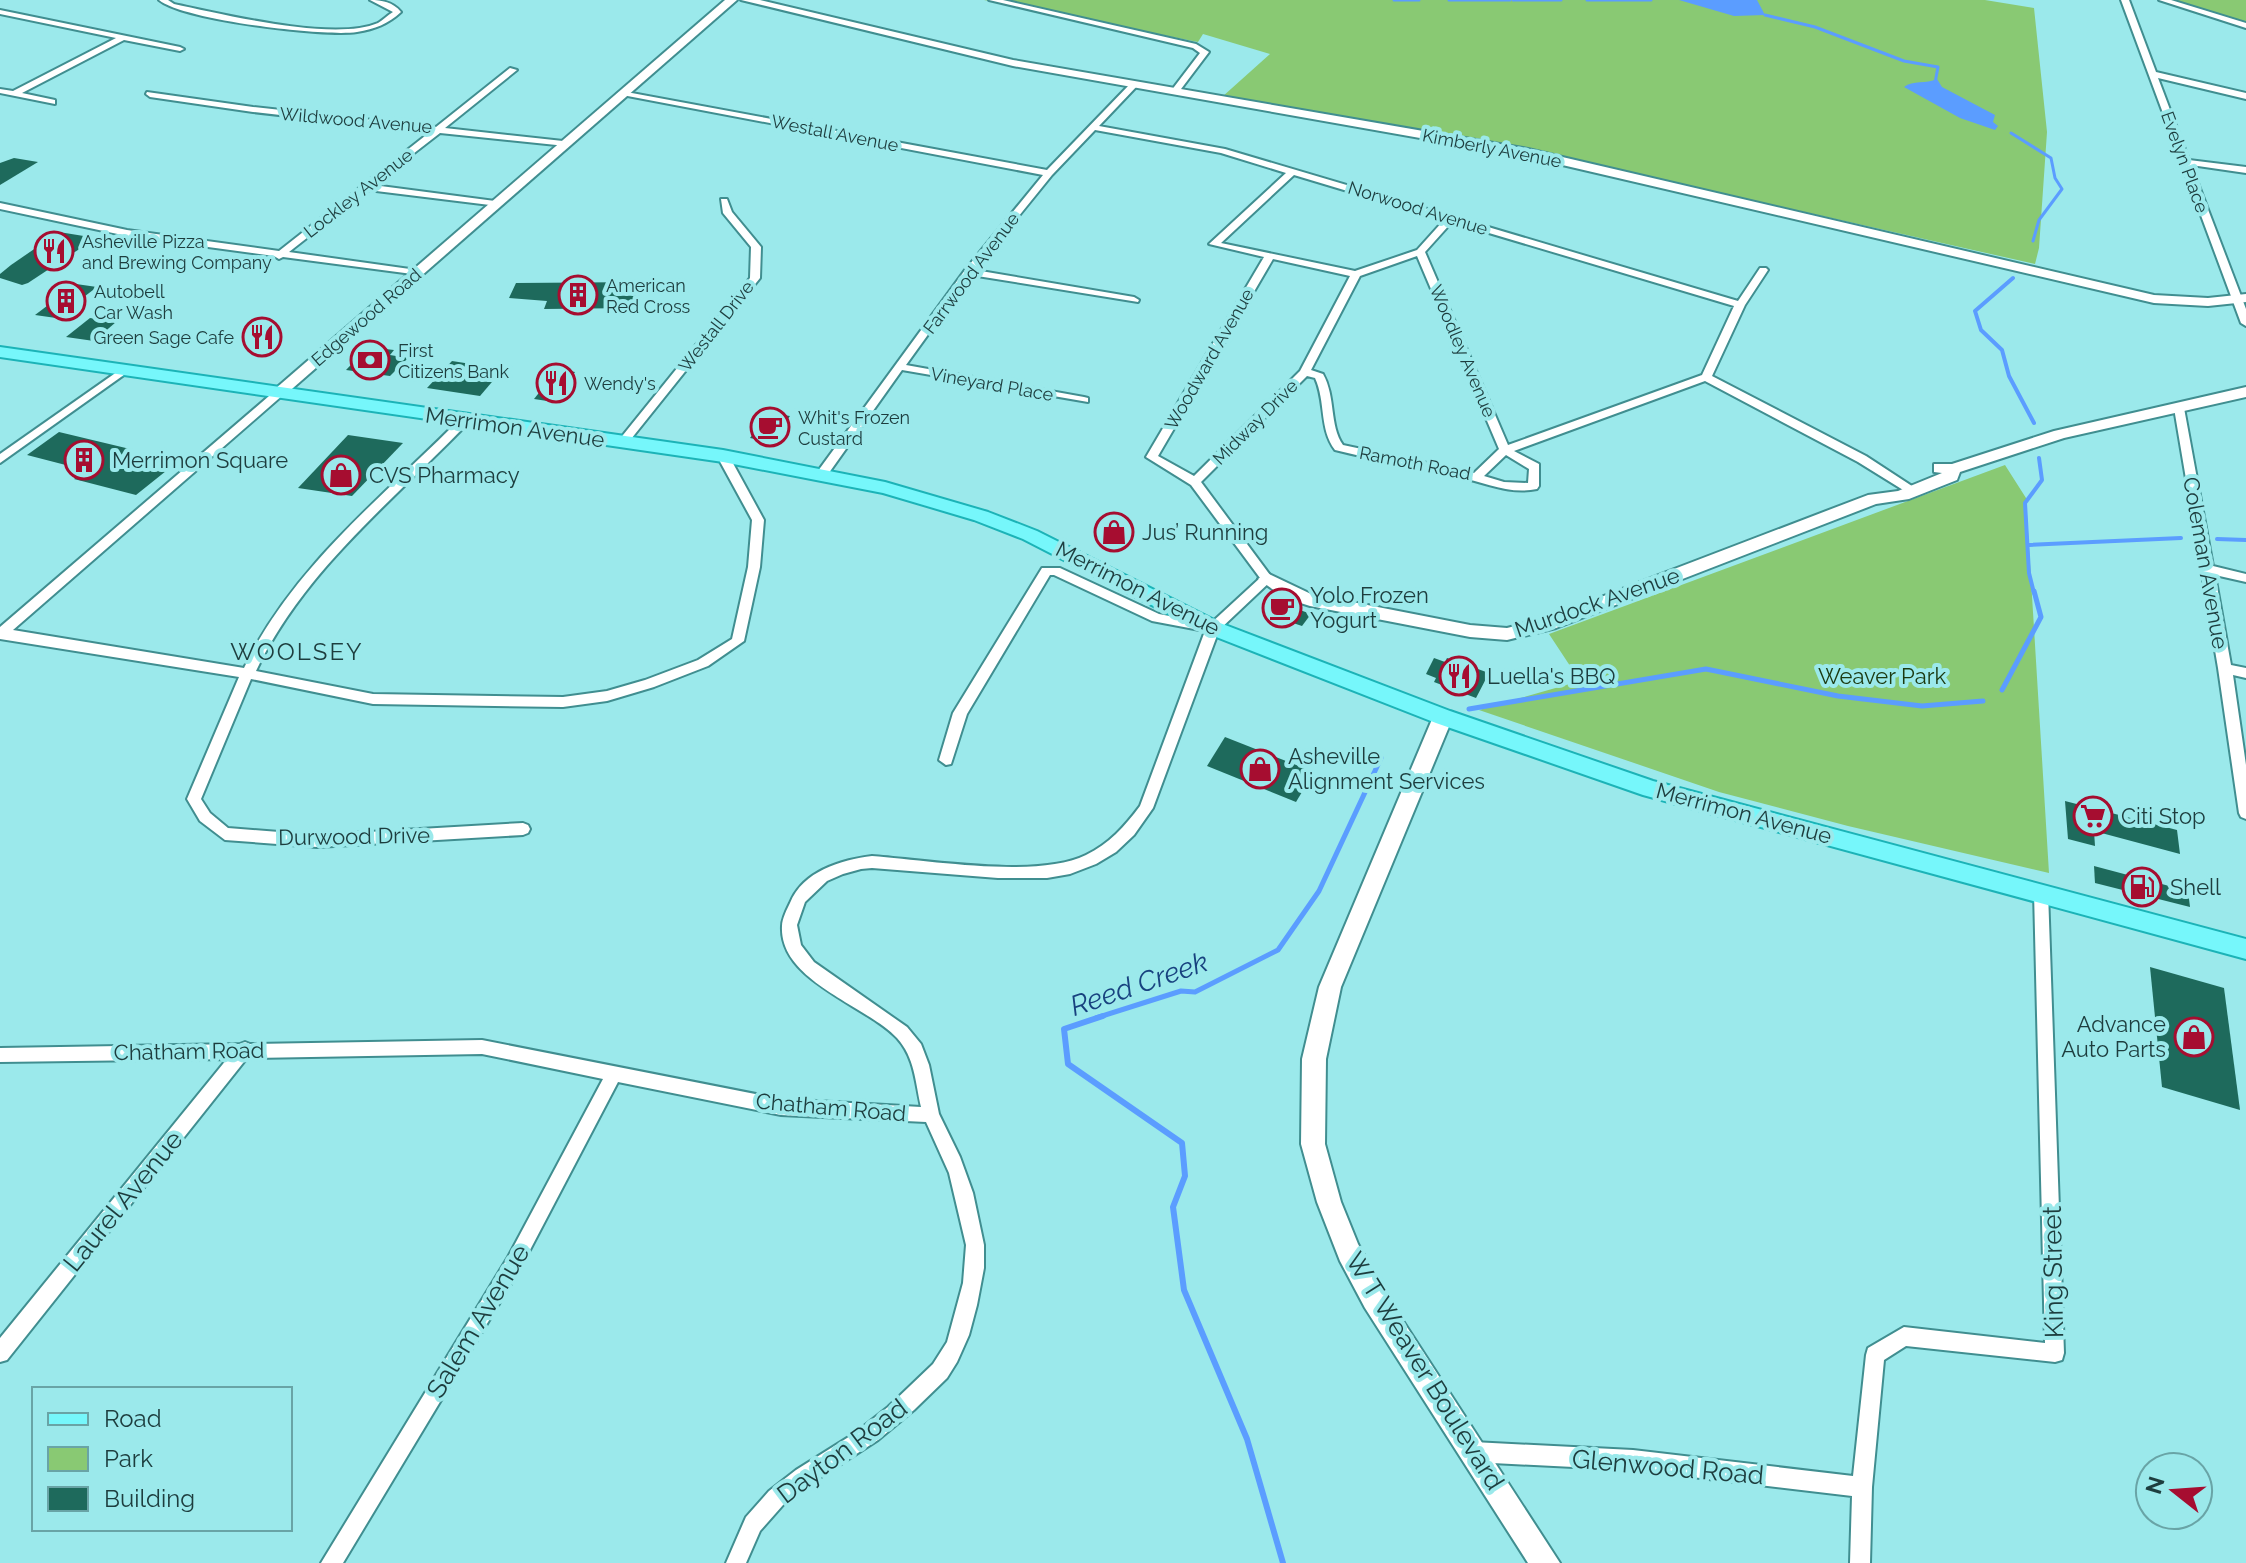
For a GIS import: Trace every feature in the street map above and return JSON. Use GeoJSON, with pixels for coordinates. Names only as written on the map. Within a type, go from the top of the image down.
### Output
{"type":"FeatureCollection","features":[{"type":"Feature","properties":{"kind":"main road","name":"Merrimon Avenue"},"geometry":{"type":"LineString","coordinates":[[0,352],[723,456],[822,474],[956,508],[1063,549],[1213,628],[1443,717],[1651,789],[2246,949]]}},
{"type":"Feature","properties":{"kind":"street"},"geometry":{"type":"LineString","coordinates":[[163,0],[172,6],[226,17],[324,31],[371,29],[392,20],[397,12],[393,7],[374,0]]}},
{"type":"Feature","properties":{"kind":"street","name":"Edgewood Road"},"geometry":{"type":"LineString","coordinates":[[1,634],[732,0]]}},
{"type":"Feature","properties":{"kind":"street","name":"Kimberly Avenue"},"geometry":{"type":"LineString","coordinates":[[746,0],[1013,63],[1543,156],[2154,299],[2208,302],[2241,299]]}},
{"type":"Feature","properties":{"kind":"street"},"geometry":{"type":"LineString","coordinates":[[993,0],[1196,46],[1205,52],[1175,91]]}},
{"type":"Feature","properties":{"kind":"street","name":"Evelyn Place"},"geometry":{"type":"LineString","coordinates":[[2125,0],[2241,299],[2246,323]]}},
{"type":"Feature","properties":{"kind":"street"},"geometry":{"type":"LineString","coordinates":[[2163,0],[2246,26]]}},
{"type":"Feature","properties":{"kind":"street"},"geometry":{"type":"LineString","coordinates":[[0,12],[180,49]]}},
{"type":"Feature","properties":{"kind":"street"},"geometry":{"type":"LineString","coordinates":[[14,94],[122,38]]}},
{"type":"Feature","properties":{"kind":"street","name":"Lockley Avenue"},"geometry":{"type":"LineString","coordinates":[[279,256],[513,70]]}},
{"type":"Feature","properties":{"kind":"street"},"geometry":{"type":"LineString","coordinates":[[2153,74],[2246,96]]}},
{"type":"Feature","properties":{"kind":"street","name":"Farrwood Avenue"},"geometry":{"type":"LineString","coordinates":[[822,474],[968,272],[1049,173],[1134,85]]}},
{"type":"Feature","properties":{"kind":"street"},"geometry":{"type":"LineString","coordinates":[[0,91],[52,102]]}},
{"type":"Feature","properties":{"kind":"street","name":"Wildwood Avenue"},"geometry":{"type":"LineString","coordinates":[[150,94],[264,112],[440,128],[563,144]]}},
{"type":"Feature","properties":{"kind":"street","name":"Westall Avenue"},"geometry":{"type":"LineString","coordinates":[[621,94],[1049,173]]}},
{"type":"Feature","properties":{"kind":"street","name":"Norwood Avenue"},"geometry":{"type":"LineString","coordinates":[[1092,127],[1222,151],[1740,305]]}},
{"type":"Feature","properties":{"kind":"street"},"geometry":{"type":"LineString","coordinates":[[2186,162],[2246,170]]}},
{"type":"Feature","properties":{"kind":"street"},"geometry":{"type":"LineString","coordinates":[[1294,171],[1214,244],[1356,274],[1420,252],[1451,218]]}},
{"type":"Feature","properties":{"kind":"street"},"geometry":{"type":"LineString","coordinates":[[365,187],[495,204]]}},
{"type":"Feature","properties":{"kind":"street","name":"Westall Drive"},"geometry":{"type":"LineString","coordinates":[[623,442],[755,278],[756,247],[728,213],[724,201]]}},
{"type":"Feature","properties":{"kind":"street"},"geometry":{"type":"LineString","coordinates":[[0,206],[127,233],[417,273]]}},
{"type":"Feature","properties":{"kind":"street","name":"Woodley Avenue"},"geometry":{"type":"LineString","coordinates":[[1420,252],[1505,450]]}},
{"type":"Feature","properties":{"kind":"street","name":"Woodward Avenue"},"geometry":{"type":"LineString","coordinates":[[1267,579],[1195,482],[1152,457],[1269,257]]}},
{"type":"Feature","properties":{"kind":"street"},"geometry":{"type":"LineString","coordinates":[[1763,270],[1740,305],[1706,377],[1908,486]]}},
{"type":"Feature","properties":{"kind":"street"},"geometry":{"type":"LineString","coordinates":[[968,272],[1134,300]]}},
{"type":"Feature","properties":{"kind":"street","name":"Midway Drive"},"geometry":{"type":"LineString","coordinates":[[1195,482],[1305,372],[1356,274]]}},
{"type":"Feature","properties":{"kind":"street","name":"Vineyard Place"},"geometry":{"type":"LineString","coordinates":[[901,367],[1084,400]]}},
{"type":"Feature","properties":{"kind":"street"},"geometry":{"type":"LineString","coordinates":[[0,459],[124,370]]}},
{"type":"Feature","properties":{"kind":"street","name":"Ramoth Road"},"geometry":{"type":"LineString","coordinates":[[1305,372],[1319,376],[1328,390],[1330,435],[1339,448],[1476,477],[1505,450],[1706,377]]}},
{"type":"Feature","properties":{"kind":"street","name":"Murdock Avenue"},"geometry":{"type":"LineString","coordinates":[[1267,579],[1291,594],[1310,600],[1470,631],[1507,634],[1550,623],[1874,499],[1884,500],[1908,486],[1951,476],[1953,469],[2060,434],[2246,392]]}},
{"type":"Feature","properties":{"kind":"street","name":"Coleman Avenue"},"geometry":{"type":"LineString","coordinates":[[2179,408],[2225,668],[2246,813]]}},
{"type":"Feature","properties":{"kind":"street","name":"Durwood Drive"},"geometry":{"type":"LineString","coordinates":[[466,419],[343,538],[279,617],[249,674],[194,799],[205,817],[225,834],[317,841],[523,829]]}},
{"type":"Feature","properties":{"kind":"street"},"geometry":{"type":"LineString","coordinates":[[1476,477],[1501,486],[1533,486],[1535,467],[1505,450]]}},
{"type":"Feature","properties":{"kind":"street"},"geometry":{"type":"LineString","coordinates":[[1,634],[249,674],[373,699],[563,702],[607,696],[703,663],[738,641],[754,567],[758,520],[723,456]]}},
{"type":"Feature","properties":{"kind":"street"},"geometry":{"type":"LineString","coordinates":[[2206,569],[2246,578]]}},
{"type":"Feature","properties":{"kind":"street"},"geometry":{"type":"LineString","coordinates":[[946,760],[960,713],[1046,571],[1056,571],[1156,618],[1213,628]]}},
{"type":"Feature","properties":{"kind":"street","name":"Chatham Road"},"geometry":{"type":"LineString","coordinates":[[0,1055],[482,1047],[781,1107],[931,1115],[924,1073],[914,1047],[895,1027],[819,977],[800,956],[790,936],[793,909],[804,892],[819,879],[851,864],[872,862],[1048,874],[1085,864],[1108,850],[1126,836],[1146,808],[1213,628],[1267,579]]}},
{"type":"Feature","properties":{"kind":"street"},"geometry":{"type":"LineString","coordinates":[[2225,668],[2246,673]]}},
{"type":"Feature","properties":{"kind":"street","name":"W T Weaver Boulevard"},"geometry":{"type":"LineString","coordinates":[[1443,717],[1330,987],[1314,1059],[1311,1093],[1313,1144],[1319,1174],[1349,1252],[1374,1299],[1545,1563]]}},
{"type":"Feature","properties":{"kind":"street","name":"King Street"},"geometry":{"type":"LineString","coordinates":[[1860,1563],[1862,1487],[1875,1355],[1904,1336],[2055,1353],[2041,892]]}},
{"type":"Feature","properties":{"kind":"street","name":"Laurel Avenue"},"geometry":{"type":"LineString","coordinates":[[0,1353],[245,1049]]}},
{"type":"Feature","properties":{"kind":"street","name":"Salem Avenue"},"geometry":{"type":"LineString","coordinates":[[331,1563],[514,1263],[614,1074]]}},
{"type":"Feature","properties":{"kind":"street","name":"Dayton Road"},"geometry":{"type":"LineString","coordinates":[[736,1563],[753,1525],[794,1482],[864,1439],[946,1362],[964,1323],[973,1280],[975,1249],[954,1163],[931,1115]]}},
{"type":"Feature","properties":{"kind":"street","name":"Glenwood Road"},"geometry":{"type":"LineString","coordinates":[[1473,1452],[1633,1460],[1862,1487]]}},
{"type":"Feature","properties":{"kind":"green space"},"geometry":{"type":"Polygon","coordinates":[[[984,0],[1985,0],[2034,8],[2047,132],[2039,248],[2035,264],[1512,146],[1222,97],[1270,54],[1203,34],[1198,42],[984,0]]]}},
{"type":"Feature","properties":{"kind":"green space"},"geometry":{"type":"Polygon","coordinates":[[[2173,0],[2246,0],[2246,23],[2173,0]]]}},
{"type":"Feature","properties":{"kind":"green space","name":"Weaver Park"},"geometry":{"type":"Polygon","coordinates":[[[2005,465],[2026,498],[2049,873],[1719,792],[1479,710],[1580,681],[1549,634],[2005,465]]]}},
{"type":"Feature","properties":{"kind":"water"},"geometry":{"type":"Polygon","coordinates":[[[1679,0],[1757,0],[1765,15],[1734,16],[1679,0]]]}},
{"type":"Feature","properties":{"kind":"water"},"geometry":{"type":"Polygon","coordinates":[[[1937,79],[1942,87],[1995,115],[1993,122],[1998,126],[1995,130],[1960,118],[1904,87],[1937,79]]]}},
{"type":"Feature","properties":{"kind":"building"},"geometry":{"type":"Polygon","coordinates":[[[14,158],[38,162],[0,185],[0,163],[14,158]]]}},
{"type":"Feature","properties":{"kind":"building","name":"Asheville Pizza and Brewing Company"},"geometry":{"type":"Polygon","coordinates":[[[59,232],[96,238],[28,283],[22,285],[0,278],[0,274],[11,265],[59,232]]]}},
{"type":"Feature","properties":{"kind":"building","name":"American Red Cross"},"geometry":{"type":"Polygon","coordinates":[[[646,282],[634,308],[544,309],[547,301],[509,298],[516,283],[646,282]]]}},
{"type":"Feature","properties":{"kind":"building","name":"Autobell Car Wash"},"geometry":{"type":"Polygon","coordinates":[[[76,284],[97,287],[56,318],[35,315],[76,284]]]}},
{"type":"Feature","properties":{"kind":"building"},"geometry":{"type":"Polygon","coordinates":[[[90,318],[116,322],[94,341],[66,337],[90,318]]]}},
{"type":"Feature","properties":{"kind":"building","name":"First Citizens Bank"},"geometry":{"type":"Polygon","coordinates":[[[368,347],[394,350],[390,355],[408,358],[390,376],[346,370],[368,347]]]}},
{"type":"Feature","properties":{"kind":"building"},"geometry":{"type":"Polygon","coordinates":[[[452,361],[503,369],[480,396],[427,388],[452,361]]]}},
{"type":"Feature","properties":{"kind":"building","name":"Wendy's"},"geometry":{"type":"Polygon","coordinates":[[[558,369],[575,372],[554,402],[534,399],[558,369]]]}},
{"type":"Feature","properties":{"kind":"building","name":"Whit's Frozen Custard"},"geometry":{"type":"Polygon","coordinates":[[[769,413],[790,416],[771,442],[750,438],[769,413]]]}},
{"type":"Feature","properties":{"kind":"building","name":"Merrimon Square"},"geometry":{"type":"Polygon","coordinates":[[[59,432],[130,449],[118,459],[166,471],[136,495],[74,479],[85,470],[27,455],[59,432]]]}},
{"type":"Feature","properties":{"kind":"building","name":"CVS Pharmacy"},"geometry":{"type":"Polygon","coordinates":[[[348,435],[403,443],[352,496],[298,488],[348,435]]]}},
{"type":"Feature","properties":{"kind":"building","name":"Yolo Frozen Yogurt"},"geometry":{"type":"Polygon","coordinates":[[[1275,601],[1311,614],[1302,626],[1266,614],[1275,601]]]}},
{"type":"Feature","properties":{"kind":"building","name":"Luella's BBQ"},"geometry":{"type":"Polygon","coordinates":[[[1434,658],[1445,662],[1447,658],[1489,673],[1476,698],[1434,682],[1436,678],[1426,674],[1434,658]]]}},
{"type":"Feature","properties":{"kind":"building","name":"Asheville Alignment Services"},"geometry":{"type":"Polygon","coordinates":[[[1225,737],[1314,772],[1296,802],[1207,766],[1225,737]]]}},
{"type":"Feature","properties":{"kind":"building","name":"Citi Stop"},"geometry":{"type":"Polygon","coordinates":[[[2065,801],[2177,830],[2180,854],[2094,831],[2095,846],[2068,839],[2065,801]]]}},
{"type":"Feature","properties":{"kind":"building","name":"Shell"},"geometry":{"type":"Polygon","coordinates":[[[2094,866],[2188,891],[2190,907],[2095,883],[2094,866]]]}},
{"type":"Feature","properties":{"kind":"building","name":"Advance Auto Parts"},"geometry":{"type":"Polygon","coordinates":[[[2150,967],[2224,988],[2240,1110],[2162,1087],[2150,967]]]}},
{"type":"Feature","properties":{"kind":"waterway","name":"Reed Creek"},"geometry":{"type":"LineString","coordinates":[[1394,0],[1419,0]]}},
{"type":"Feature","properties":{"kind":"waterway","name":"Reed Creek"},"geometry":{"type":"LineString","coordinates":[[1449,0],[1510,0]]}},
{"type":"Feature","properties":{"kind":"waterway","name":"Reed Creek"},"geometry":{"type":"LineString","coordinates":[[1513,0],[1561,0]]}},
{"type":"Feature","properties":{"kind":"waterway","name":"Reed Creek"},"geometry":{"type":"LineString","coordinates":[[1587,0],[1651,0]]}},
{"type":"Feature","properties":{"kind":"waterway","name":"Reed Creek"},"geometry":{"type":"LineString","coordinates":[[1765,15],[1815,27],[1904,61],[1938,67],[1935,83]]}},
{"type":"Feature","properties":{"kind":"waterway","name":"Reed Creek"},"geometry":{"type":"LineString","coordinates":[[2011,133],[2051,158],[2055,178],[2062,189],[2039,220],[2033,241]]}},
{"type":"Feature","properties":{"kind":"waterway","name":"Reed Creek"},"geometry":{"type":"LineString","coordinates":[[2013,278],[1975,311],[1981,330],[2002,350],[2009,376],[2034,423]]}},
{"type":"Feature","properties":{"kind":"waterway","name":"Reed Creek"},"geometry":{"type":"LineString","coordinates":[[2034,593],[2029,573],[2025,503],[2042,480],[2039,458]]}},
{"type":"Feature","properties":{"kind":"waterway"},"geometry":{"type":"LineString","coordinates":[[2029,545],[2181,538]]}},
{"type":"Feature","properties":{"kind":"waterway"},"geometry":{"type":"LineString","coordinates":[[2217,539],[2246,540]]}},
{"type":"Feature","properties":{"kind":"waterway","name":"Reed Creek"},"geometry":{"type":"LineString","coordinates":[[2002,690],[2041,617],[2034,591]]}},
{"type":"Feature","properties":{"kind":"waterway","name":"Reed Creek"},"geometry":{"type":"LineString","coordinates":[[1469,709],[1706,669],[1838,696],[1922,706],[1983,701]]}},
{"type":"Feature","properties":{"kind":"waterway","name":"Reed Creek"},"geometry":{"type":"LineString","coordinates":[[1096,1018],[1181,991],[1195,992],[1278,950],[1319,891],[1381,758]]}},
{"type":"Feature","properties":{"kind":"waterway","name":"Reed Creek"},"geometry":{"type":"LineString","coordinates":[[1103,1016],[1064,1029],[1068,1064],[1182,1143],[1185,1176],[1173,1207],[1184,1290],[1247,1439],[1283,1563]]}},
{"type":"Feature","properties":{"kind":"place","name":"Asheville Pizza and Brewing Company"},"geometry":{"type":"Point","coordinates":[54,251]}},
{"type":"Feature","properties":{"kind":"place","name":"American Red Cross"},"geometry":{"type":"Point","coordinates":[578,295]}},
{"type":"Feature","properties":{"kind":"place","name":"Autobell Car Wash"},"geometry":{"type":"Point","coordinates":[66,301]}},
{"type":"Feature","properties":{"kind":"place","name":"Green Sage Cafe"},"geometry":{"type":"Point","coordinates":[262,337]}},
{"type":"Feature","properties":{"kind":"place","name":"First Citizens Bank"},"geometry":{"type":"Point","coordinates":[370,360]}},
{"type":"Feature","properties":{"kind":"place","name":"Wendy's"},"geometry":{"type":"Point","coordinates":[556,383]}},
{"type":"Feature","properties":{"kind":"place","name":"Whit's Frozen Custard"},"geometry":{"type":"Point","coordinates":[770,427]}},
{"type":"Feature","properties":{"kind":"place","name":"Merrimon Square"},"geometry":{"type":"Point","coordinates":[84,460]}},
{"type":"Feature","properties":{"kind":"place","name":"CVS Pharmacy"},"geometry":{"type":"Point","coordinates":[341,475]}},
{"type":"Feature","properties":{"kind":"place","name":"Jus’ Running"},"geometry":{"type":"Point","coordinates":[1114,532]}},
{"type":"Feature","properties":{"kind":"place","name":"Yolo Frozen Yogurt"},"geometry":{"type":"Point","coordinates":[1282,608]}},
{"type":"Feature","properties":{"kind":"place","name":"Luella's BBQ"},"geometry":{"type":"Point","coordinates":[1459,676]}},
{"type":"Feature","properties":{"kind":"place","name":"Asheville Alignment Services"},"geometry":{"type":"Point","coordinates":[1260,769]}},
{"type":"Feature","properties":{"kind":"place","name":"Citi Stop"},"geometry":{"type":"Point","coordinates":[2093,816]}},
{"type":"Feature","properties":{"kind":"place","name":"Shell"},"geometry":{"type":"Point","coordinates":[2142,887]}},
{"type":"Feature","properties":{"kind":"place","name":"Advance Auto Parts"},"geometry":{"type":"Point","coordinates":[2194,1037]}},
{"type":"Feature","properties":{"kind":"district","name":"WOOLSEY"},"geometry":{"type":"Point","coordinates":[297,651]}}]}
